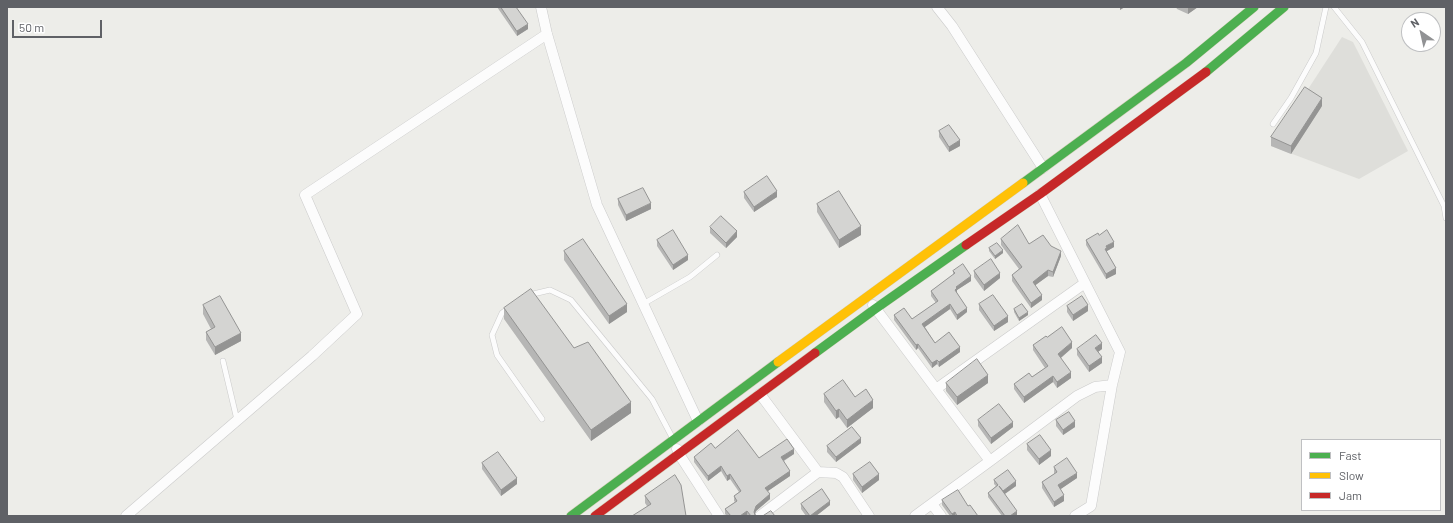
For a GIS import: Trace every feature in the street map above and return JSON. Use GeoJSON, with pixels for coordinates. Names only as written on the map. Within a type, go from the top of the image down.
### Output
{"type":"FeatureCollection","features":[{"type":"Feature","properties":{"kind":"main road"},"geometry":{"type":"LineString","coordinates":[[595,516],[875,309],[1040,194],[1133,114],[1186,63],[1254,7]]}},
{"type":"Feature","properties":{"kind":"main road"},"geometry":{"type":"LineString","coordinates":[[571,516],[1043,168],[1133,114],[1196,80],[1284,7]]}},
{"type":"Feature","properties":{"kind":"main road"},"geometry":{"type":"LineString","coordinates":[[1186,63],[1196,80]]}},
{"type":"Feature","properties":{"kind":"street"},"geometry":{"type":"LineString","coordinates":[[540,7],[546,34],[597,205],[698,421]]}},
{"type":"Feature","properties":{"kind":"street"},"geometry":{"type":"LineString","coordinates":[[937,7],[952,26],[1043,168]]}},
{"type":"Feature","properties":{"kind":"street"},"geometry":{"type":"LineString","coordinates":[[126,516],[312,356],[357,314],[305,195],[546,34]]}},
{"type":"Feature","properties":{"kind":"street"},"geometry":{"type":"LineString","coordinates":[[1040,194],[1120,352],[1112,385],[1091,506],[1075,516]]}},
{"type":"Feature","properties":{"kind":"street"},"geometry":{"type":"LineString","coordinates":[[936,389],[1085,283]]}},
{"type":"Feature","properties":{"kind":"street"},"geometry":{"type":"LineString","coordinates":[[867,298],[990,461]]}},
{"type":"Feature","properties":{"kind":"street"},"geometry":{"type":"LineString","coordinates":[[915,516],[1077,396],[1095,387],[1112,385]]}},
{"type":"Feature","properties":{"kind":"street"},"geometry":{"type":"LineString","coordinates":[[760,394],[818,472]]}},
{"type":"Feature","properties":{"kind":"street"},"geometry":{"type":"LineString","coordinates":[[674,440],[679,454],[719,516]]}},
{"type":"Feature","properties":{"kind":"street"},"geometry":{"type":"LineString","coordinates":[[760,516],[818,472],[836,473],[842,477],[869,516]]}},
{"type":"Feature","properties":{"kind":"street"},"geometry":{"type":"LineString","coordinates":[[932,504],[941,516]]}},
{"type":"Feature","properties":{"kind":"lane"},"geometry":{"type":"LineString","coordinates":[[1272,124],[1291,98],[1316,53],[1326,7]]}},
{"type":"Feature","properties":{"kind":"lane"},"geometry":{"type":"LineString","coordinates":[[1334,7],[1362,42],[1444,206],[1446,218]]}},
{"type":"Feature","properties":{"kind":"lane"},"geometry":{"type":"LineString","coordinates":[[643,304],[690,277],[717,256]]}},
{"type":"Feature","properties":{"kind":"lane"},"geometry":{"type":"LineString","coordinates":[[525,296],[550,290],[571,300],[652,399],[674,440]]}},
{"type":"Feature","properties":{"kind":"lane"},"geometry":{"type":"LineString","coordinates":[[513,304],[502,313],[492,334],[497,355],[542,419]]}},
{"type":"Feature","properties":{"kind":"lane"},"geometry":{"type":"LineString","coordinates":[[223,361],[237,421]]}},
{"type":"Feature","properties":{"kind":"shaded area"},"geometry":{"type":"Polygon","coordinates":[[[1342,37],[1353,42],[1408,151],[1359,179],[1271,146],[1342,37]]]}},
{"type":"Feature","properties":{"kind":"building"},"geometry":{"type":"Polygon","coordinates":[[[501,7],[516,7],[528,24],[517,31],[501,7]]]}},
{"type":"Feature","properties":{"kind":"building"},"geometry":{"type":"Polygon","coordinates":[[[1305,87],[1322,98],[1291,146],[1271,137],[1305,87]]]}},
{"type":"Feature","properties":{"kind":"building"},"geometry":{"type":"Polygon","coordinates":[[[949,125],[960,140],[949,147],[939,131],[949,125]]]}},
{"type":"Feature","properties":{"kind":"building"},"geometry":{"type":"Polygon","coordinates":[[[767,176],[777,191],[754,207],[744,192],[767,176]]]}},
{"type":"Feature","properties":{"kind":"building"},"geometry":{"type":"Polygon","coordinates":[[[643,188],[651,203],[626,215],[618,199],[643,188]]]}},
{"type":"Feature","properties":{"kind":"building"},"geometry":{"type":"Polygon","coordinates":[[[839,191],[861,226],[839,240],[817,204],[839,191]]]}},
{"type":"Feature","properties":{"kind":"building"},"geometry":{"type":"Polygon","coordinates":[[[721,216],[737,231],[726,243],[710,227],[721,216]]]}},
{"type":"Feature","properties":{"kind":"building"},"geometry":{"type":"Polygon","coordinates":[[[1018,225],[1029,244],[1043,235],[1051,246],[1061,251],[1053,272],[1048,270],[1033,282],[1042,295],[1031,303],[1012,275],[1022,267],[1001,239],[1018,225]]]}},
{"type":"Feature","properties":{"kind":"building"},"geometry":{"type":"Polygon","coordinates":[[[673,230],[688,255],[673,265],[657,240],[673,230]]]}},
{"type":"Feature","properties":{"kind":"building"},"geometry":{"type":"Polygon","coordinates":[[[1107,230],[1114,242],[1106,246],[1107,248],[1105,249],[1116,268],[1106,274],[1086,240],[1107,230]]]}},
{"type":"Feature","properties":{"kind":"building"},"geometry":{"type":"Polygon","coordinates":[[[583,239],[627,304],[609,316],[564,251],[583,239]]]}},
{"type":"Feature","properties":{"kind":"building"},"geometry":{"type":"Polygon","coordinates":[[[997,243],[1003,250],[995,256],[989,248],[997,243]]]}},
{"type":"Feature","properties":{"kind":"building"},"geometry":{"type":"Polygon","coordinates":[[[991,259],[1000,273],[984,285],[974,271],[991,259]]]}},
{"type":"Feature","properties":{"kind":"building"},"geometry":{"type":"Polygon","coordinates":[[[963,264],[971,276],[956,287],[957,288],[955,290],[967,308],[957,315],[950,304],[922,324],[935,343],[949,332],[960,347],[939,362],[937,360],[932,363],[918,344],[916,345],[894,315],[904,308],[912,319],[938,301],[931,291],[955,273],[953,271],[963,264]]]}},
{"type":"Feature","properties":{"kind":"building"},"geometry":{"type":"Polygon","coordinates":[[[531,289],[574,348],[588,342],[631,402],[591,430],[504,308],[531,289]]]}},
{"type":"Feature","properties":{"kind":"building"},"geometry":{"type":"Polygon","coordinates":[[[993,295],[1008,316],[994,326],[979,304],[993,295]]]}},
{"type":"Feature","properties":{"kind":"building"},"geometry":{"type":"Polygon","coordinates":[[[220,296],[241,333],[215,347],[206,332],[215,327],[203,305],[220,296]]]}},
{"type":"Feature","properties":{"kind":"building"},"geometry":{"type":"Polygon","coordinates":[[[1082,296],[1088,305],[1073,315],[1067,306],[1082,296]]]}},
{"type":"Feature","properties":{"kind":"building"},"geometry":{"type":"Polygon","coordinates":[[[1022,304],[1028,312],[1019,318],[1014,309],[1022,304]]]}},
{"type":"Feature","properties":{"kind":"building"},"geometry":{"type":"Polygon","coordinates":[[[1062,327],[1072,342],[1058,354],[1071,372],[1057,382],[1053,376],[1024,397],[1014,384],[1029,373],[1032,377],[1048,366],[1033,345],[1062,327]]]}},
{"type":"Feature","properties":{"kind":"building"},"geometry":{"type":"Polygon","coordinates":[[[1096,335],[1102,343],[1095,348],[1102,357],[1089,366],[1077,349],[1096,335]]]}},
{"type":"Feature","properties":{"kind":"building"},"geometry":{"type":"Polygon","coordinates":[[[977,359],[988,375],[957,397],[946,383],[977,359]]]}},
{"type":"Feature","properties":{"kind":"building"},"geometry":{"type":"Polygon","coordinates":[[[843,380],[855,397],[866,389],[873,400],[847,420],[839,409],[836,411],[824,394],[843,380]]]}},
{"type":"Feature","properties":{"kind":"building"},"geometry":{"type":"Polygon","coordinates":[[[999,404],[1013,422],[991,438],[978,420],[999,404]]]}},
{"type":"Feature","properties":{"kind":"building"},"geometry":{"type":"Polygon","coordinates":[[[1069,412],[1075,421],[1063,430],[1056,420],[1069,412]]]}},
{"type":"Feature","properties":{"kind":"building"},"geometry":{"type":"Polygon","coordinates":[[[852,427],[861,438],[836,457],[827,446],[852,427]]]}},
{"type":"Feature","properties":{"kind":"building"},"geometry":{"type":"Polygon","coordinates":[[[738,430],[759,458],[787,439],[794,449],[781,457],[790,471],[765,488],[770,494],[756,506],[754,512],[757,516],[751,516],[747,511],[740,516],[731,516],[725,509],[737,501],[734,496],[741,491],[730,474],[727,476],[721,466],[708,476],[694,457],[711,443],[715,448],[738,430]]]}},
{"type":"Feature","properties":{"kind":"building"},"geometry":{"type":"Polygon","coordinates":[[[1040,435],[1051,450],[1039,459],[1027,444],[1040,435]]]}},
{"type":"Feature","properties":{"kind":"building"},"geometry":{"type":"Polygon","coordinates":[[[498,452],[517,478],[501,490],[482,463],[498,452]]]}},
{"type":"Feature","properties":{"kind":"building"},"geometry":{"type":"Polygon","coordinates":[[[1067,458],[1077,473],[1058,485],[1064,495],[1054,502],[1042,482],[1057,472],[1054,467],[1067,458]]]}},
{"type":"Feature","properties":{"kind":"building"},"geometry":{"type":"Polygon","coordinates":[[[870,462],[879,474],[862,487],[853,474],[870,462]]]}},
{"type":"Feature","properties":{"kind":"building"},"geometry":{"type":"Polygon","coordinates":[[[1008,470],[1016,481],[1003,491],[999,486],[1017,511],[1010,516],[1005,516],[988,493],[998,485],[994,480],[1008,470]]]}},
{"type":"Feature","properties":{"kind":"building"},"geometry":{"type":"Polygon","coordinates":[[[675,475],[681,485],[686,516],[632,516],[651,504],[645,496],[675,475]]]}},
{"type":"Feature","properties":{"kind":"building"},"geometry":{"type":"Polygon","coordinates":[[[822,489],[830,501],[810,516],[801,504],[822,489]]]}},
{"type":"Feature","properties":{"kind":"building"},"geometry":{"type":"Polygon","coordinates":[[[958,490],[968,506],[970,505],[978,516],[957,516],[955,512],[952,514],[942,500],[958,490]]]}},
{"type":"Feature","properties":{"kind":"building"},"geometry":{"type":"Polygon","coordinates":[[[771,511],[775,516],[763,516],[771,511]]]}},
{"type":"Feature","properties":{"kind":"traffic: fast"},"geometry":{"type":"LineString","coordinates":[[1023,183],[1186,63],[1254,7]]}},
{"type":"Feature","properties":{"kind":"traffic: fast"},"geometry":{"type":"LineString","coordinates":[[1206,72],[1284,7]]}},
{"type":"Feature","properties":{"kind":"traffic: fast"},"geometry":{"type":"LineString","coordinates":[[815,353],[966,245]]}},
{"type":"Feature","properties":{"kind":"traffic: fast"},"geometry":{"type":"LineString","coordinates":[[571,516],[778,362]]}},
{"type":"Feature","properties":{"kind":"traffic: slow"},"geometry":{"type":"LineString","coordinates":[[778,362],[1023,183]]}},
{"type":"Feature","properties":{"kind":"traffic: jam"},"geometry":{"type":"LineString","coordinates":[[966,245],[1040,194],[1206,72]]}},
{"type":"Feature","properties":{"kind":"traffic: jam"},"geometry":{"type":"LineString","coordinates":[[595,516],[815,353]]}}]}
